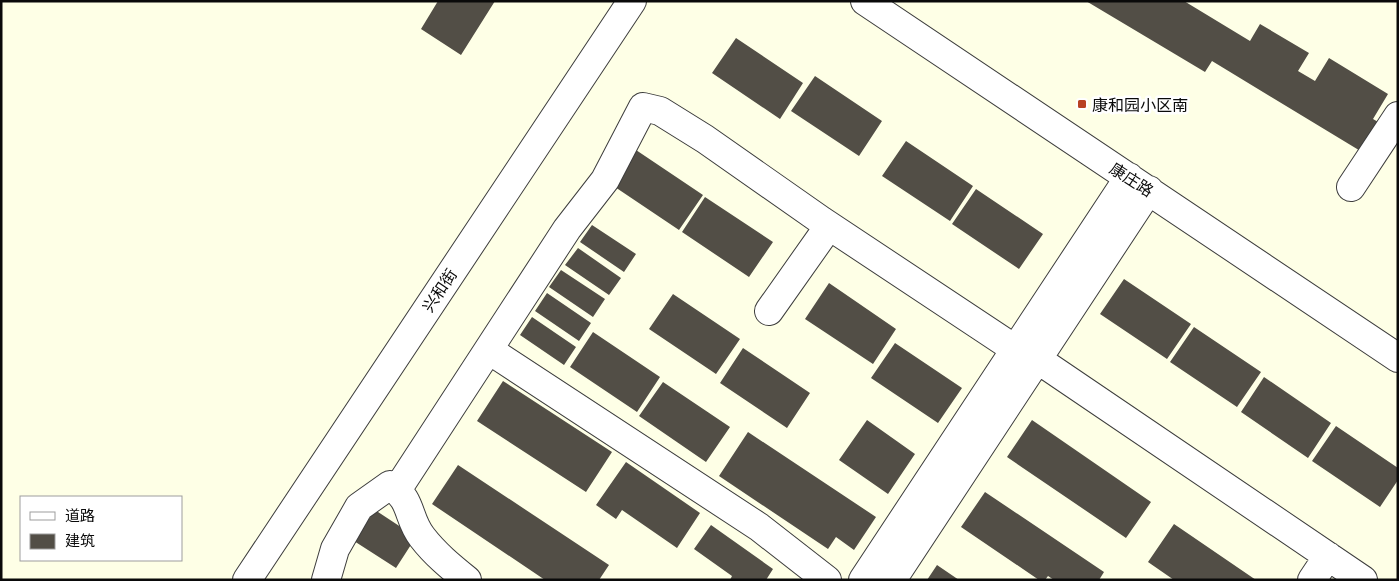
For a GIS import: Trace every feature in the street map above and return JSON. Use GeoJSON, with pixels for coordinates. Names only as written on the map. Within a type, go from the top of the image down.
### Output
{"type":"FeatureCollection","features":[{"type":"Feature","properties":{"kind":"street","name":"兴和街"},"geometry":{"type":"LineString","coordinates":[[247,580],[632,1]]}},
{"type":"Feature","properties":{"kind":"street","name":"康庄路"},"geometry":{"type":"LineString","coordinates":[[865,1],[1398,358]]}},
{"type":"Feature","properties":{"kind":"street"},"geometry":{"type":"LineString","coordinates":[[397,490],[446,410],[489,350],[567,229],[605,180],[644,107],[660,110],[829,226],[1026,354],[1363,580]]}},
{"type":"Feature","properties":{"kind":"street"},"geometry":{"type":"LineString","coordinates":[[1351,187],[1398,116]]}},
{"type":"Feature","properties":{"kind":"street"},"geometry":{"type":"LineString","coordinates":[[892,580],[1003,390],[1139,184]]}},
{"type":"Feature","properties":{"kind":"street"},"geometry":{"type":"LineString","coordinates":[[769,311],[829,226]]}},
{"type":"Feature","properties":{"kind":"street"},"geometry":{"type":"LineString","coordinates":[[489,350],[759,527],[827,580]]}},
{"type":"Feature","properties":{"kind":"street"},"geometry":{"type":"LineString","coordinates":[[863,580],[1003,390]]}},
{"type":"Feature","properties":{"kind":"street"},"geometry":{"type":"LineString","coordinates":[[326,580],[335,549],[359,507],[390,485],[402,493],[420,536],[445,562],[468,580]]}},
{"type":"Feature","properties":{"kind":"street"},"geometry":{"type":"LineString","coordinates":[[1312,580],[1328,556]]}},
{"type":"Feature","properties":{"kind":"building"},"geometry":{"type":"Polygon","coordinates":[[[438,1],[495,1],[461,55],[421,29],[438,1]]]}},
{"type":"Feature","properties":{"kind":"building"},"geometry":{"type":"Polygon","coordinates":[[[1086,1],[1184,1],[1250,41],[1260,24],[1309,53],[1298,71],[1315,81],[1329,58],[1388,94],[1373,119],[1385,126],[1367,155],[1212,61],[1205,72],[1086,1]]]}},
{"type":"Feature","properties":{"kind":"building"},"geometry":{"type":"Polygon","coordinates":[[[736,38],[803,83],[780,119],[712,73],[736,38]]]}},
{"type":"Feature","properties":{"kind":"building"},"geometry":{"type":"Polygon","coordinates":[[[815,76],[882,121],[859,156],[791,111],[815,76]]]}},
{"type":"Feature","properties":{"kind":"building"},"geometry":{"type":"Polygon","coordinates":[[[906,141],[973,186],[950,221],[882,176],[906,141]]]}},
{"type":"Feature","properties":{"kind":"building"},"geometry":{"type":"Polygon","coordinates":[[[636,150],[703,195],[679,230],[612,185],[636,150]]]}},
{"type":"Feature","properties":{"kind":"building"},"geometry":{"type":"Polygon","coordinates":[[[976,189],[1043,234],[1019,269],[952,224],[976,189]]]}},
{"type":"Feature","properties":{"kind":"building"},"geometry":{"type":"Polygon","coordinates":[[[705,197],[773,242],[749,277],[682,232],[705,197]]]}},
{"type":"Feature","properties":{"kind":"building"},"geometry":{"type":"Polygon","coordinates":[[[592,225],[636,254],[624,272],[580,242],[592,225]]]}},
{"type":"Feature","properties":{"kind":"building"},"geometry":{"type":"Polygon","coordinates":[[[578,248],[621,278],[609,295],[565,265],[578,248]]]}},
{"type":"Feature","properties":{"kind":"building"},"geometry":{"type":"Polygon","coordinates":[[[561,270],[605,299],[593,317],[549,287],[561,270]]]}},
{"type":"Feature","properties":{"kind":"building"},"geometry":{"type":"Polygon","coordinates":[[[1124,279],[1191,324],[1167,359],[1100,314],[1124,279]]]}},
{"type":"Feature","properties":{"kind":"building"},"geometry":{"type":"Polygon","coordinates":[[[829,283],[896,329],[873,364],[805,319],[829,283]]]}},
{"type":"Feature","properties":{"kind":"building"},"geometry":{"type":"Polygon","coordinates":[[[547,293],[591,323],[579,341],[535,311],[547,293]]]}},
{"type":"Feature","properties":{"kind":"building"},"geometry":{"type":"Polygon","coordinates":[[[673,294],[740,339],[716,374],[649,329],[673,294]]]}},
{"type":"Feature","properties":{"kind":"building"},"geometry":{"type":"Polygon","coordinates":[[[532,317],[576,347],[564,365],[520,335],[532,317]]]}},
{"type":"Feature","properties":{"kind":"building"},"geometry":{"type":"Polygon","coordinates":[[[1194,327],[1261,372],[1237,407],[1170,362],[1194,327]]]}},
{"type":"Feature","properties":{"kind":"building"},"geometry":{"type":"Polygon","coordinates":[[[593,332],[660,377],[637,412],[570,367],[593,332]]]}},
{"type":"Feature","properties":{"kind":"building"},"geometry":{"type":"Polygon","coordinates":[[[895,343],[962,388],[938,423],[871,378],[895,343]]]}},
{"type":"Feature","properties":{"kind":"building"},"geometry":{"type":"Polygon","coordinates":[[[743,348],[810,393],[787,428],[720,383],[743,348]]]}},
{"type":"Feature","properties":{"kind":"building"},"geometry":{"type":"Polygon","coordinates":[[[1264,377],[1331,423],[1308,458],[1241,412],[1264,377]]]}},
{"type":"Feature","properties":{"kind":"building"},"geometry":{"type":"Polygon","coordinates":[[[503,381],[612,452],[586,492],[477,421],[503,381]]]}},
{"type":"Feature","properties":{"kind":"building"},"geometry":{"type":"Polygon","coordinates":[[[663,382],[730,427],[706,462],[639,416],[663,382]]]}},
{"type":"Feature","properties":{"kind":"building"},"geometry":{"type":"Polygon","coordinates":[[[867,420],[915,454],[888,494],[839,460],[867,420]]]}},
{"type":"Feature","properties":{"kind":"building"},"geometry":{"type":"Polygon","coordinates":[[[1032,420],[1151,502],[1126,538],[1007,457],[1032,420]]]}},
{"type":"Feature","properties":{"kind":"building"},"geometry":{"type":"Polygon","coordinates":[[[1336,426],[1398,468],[1398,480],[1380,507],[1312,461],[1336,426]]]}},
{"type":"Feature","properties":{"kind":"building"},"geometry":{"type":"Polygon","coordinates":[[[748,432],[876,517],[854,550],[836,537],[828,549],[719,476],[748,432]]]}},
{"type":"Feature","properties":{"kind":"building"},"geometry":{"type":"Polygon","coordinates":[[[626,462],[700,513],[677,548],[622,510],[616,519],[596,505],[626,462]]]}},
{"type":"Feature","properties":{"kind":"building"},"geometry":{"type":"Polygon","coordinates":[[[458,465],[609,565],[599,580],[545,580],[432,504],[458,465]]]}},
{"type":"Feature","properties":{"kind":"building"},"geometry":{"type":"Polygon","coordinates":[[[985,492],[1104,572],[1099,580],[1054,580],[1048,576],[1045,580],[1039,580],[961,527],[985,492]]]}},
{"type":"Feature","properties":{"kind":"building"},"geometry":{"type":"Polygon","coordinates":[[[375,510],[416,537],[396,568],[354,541],[375,510]]]}},
{"type":"Feature","properties":{"kind":"building"},"geometry":{"type":"Polygon","coordinates":[[[1174,524],[1256,580],[1174,580],[1148,562],[1174,524]]]}},
{"type":"Feature","properties":{"kind":"building"},"geometry":{"type":"Polygon","coordinates":[[[711,525],[773,569],[766,580],[730,580],[732,576],[694,549],[711,525]]]}},
{"type":"Feature","properties":{"kind":"building"},"geometry":{"type":"Polygon","coordinates":[[[937,565],[959,580],[927,580],[937,565]]]}},
{"type":"Feature","properties":{"kind":"place","name":"康和园小区南"},"geometry":{"type":"Point","coordinates":[1082,104]}}]}
